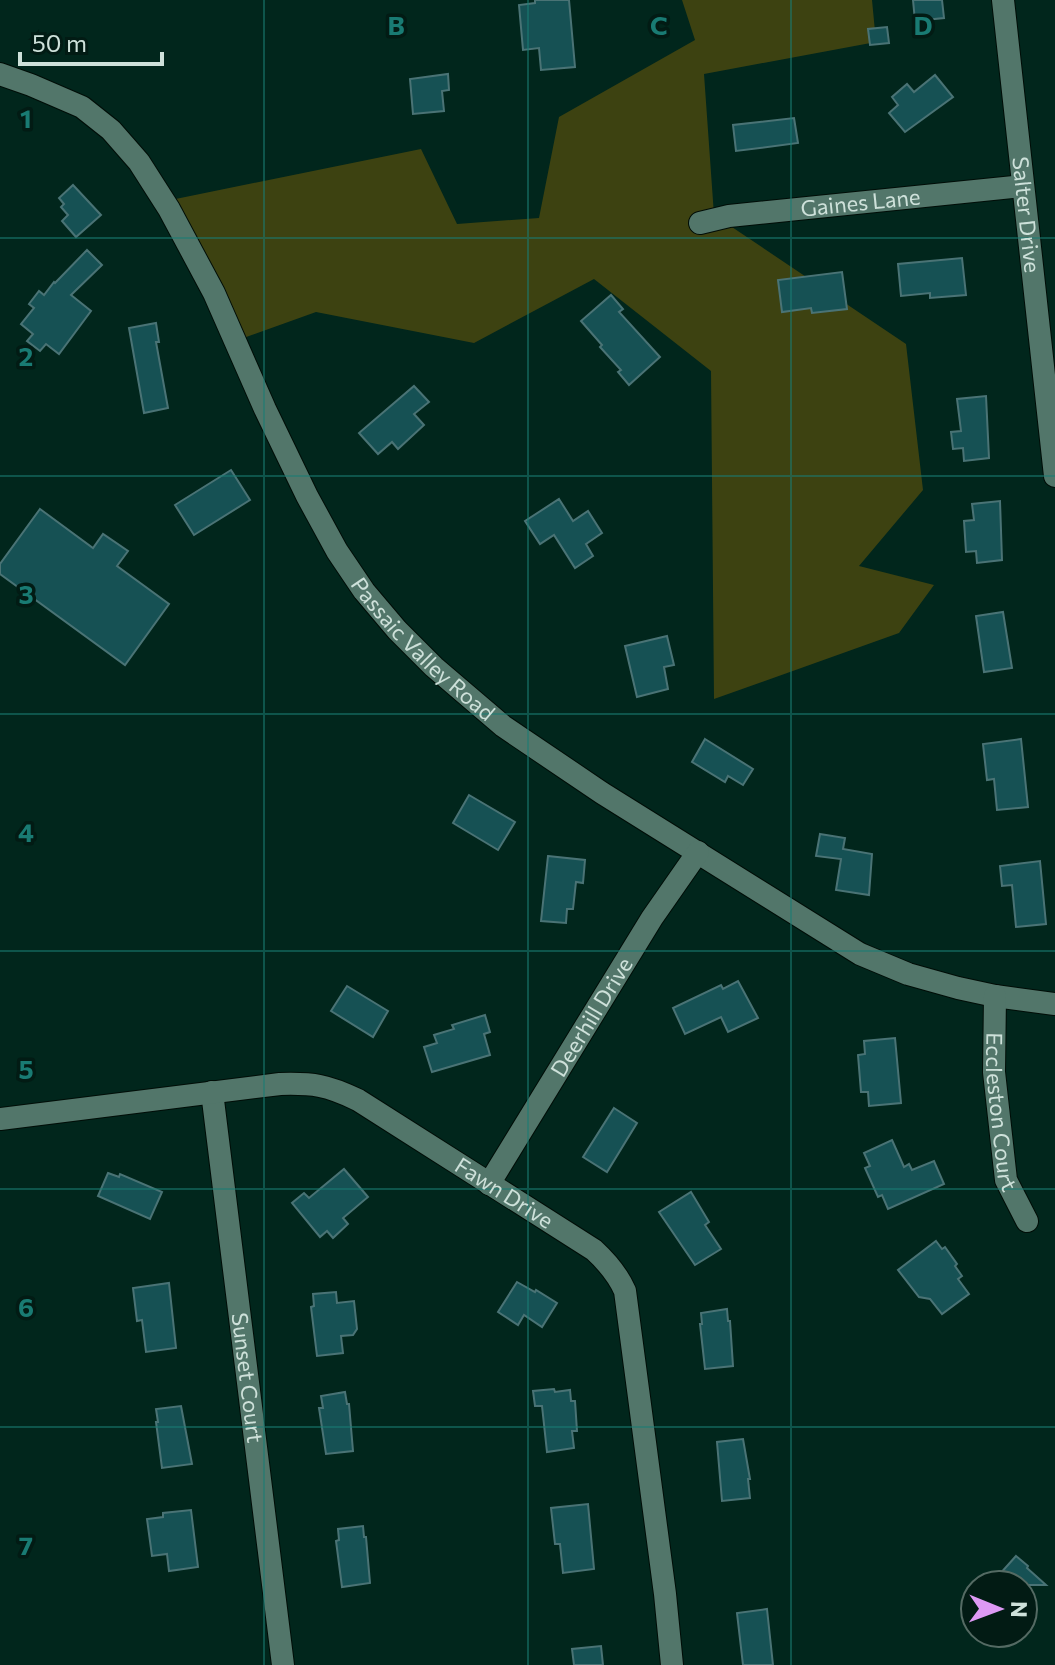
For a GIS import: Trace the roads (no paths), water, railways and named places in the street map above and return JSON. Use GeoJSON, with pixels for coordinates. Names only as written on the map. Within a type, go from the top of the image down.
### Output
{"type":"FeatureCollection","features":[{"type":"Feature","properties":{"kind":"street","name":"Salter Drive"},"geometry":{"type":"LineString","coordinates":[[1003,0],[1055,476]]}},
{"type":"Feature","properties":{"kind":"street","name":"Passaic Valley Road"},"geometry":{"type":"LineString","coordinates":[[0,74],[82,107],[111,130],[139,162],[169,209],[214,293],[265,409],[337,551],[364,591],[434,667],[503,726],[602,793],[860,954],[908,974],[958,988],[1055,1004]]}},
{"type":"Feature","properties":{"kind":"street","name":"Gaines Lane"},"geometry":{"type":"LineString","coordinates":[[700,223],[729,216],[1023,186]]}},
{"type":"Feature","properties":{"kind":"street","name":"Deerhill Drive"},"geometry":{"type":"LineString","coordinates":[[489,1184],[652,918],[698,852]]}},
{"type":"Feature","properties":{"kind":"street","name":"Eccleston Court"},"geometry":{"type":"LineString","coordinates":[[995,996],[994,1072],[1006,1180],[1027,1221]]}},
{"type":"Feature","properties":{"kind":"street","name":"Fawn Drive"},"geometry":{"type":"LineString","coordinates":[[0,1119],[280,1084],[309,1084],[334,1089],[358,1100],[594,1250],[620,1279],[625,1291],[672,1665]]}},
{"type":"Feature","properties":{"kind":"street","name":"Sunset Court"},"geometry":{"type":"LineString","coordinates":[[212,1092],[283,1665]]}}]}
